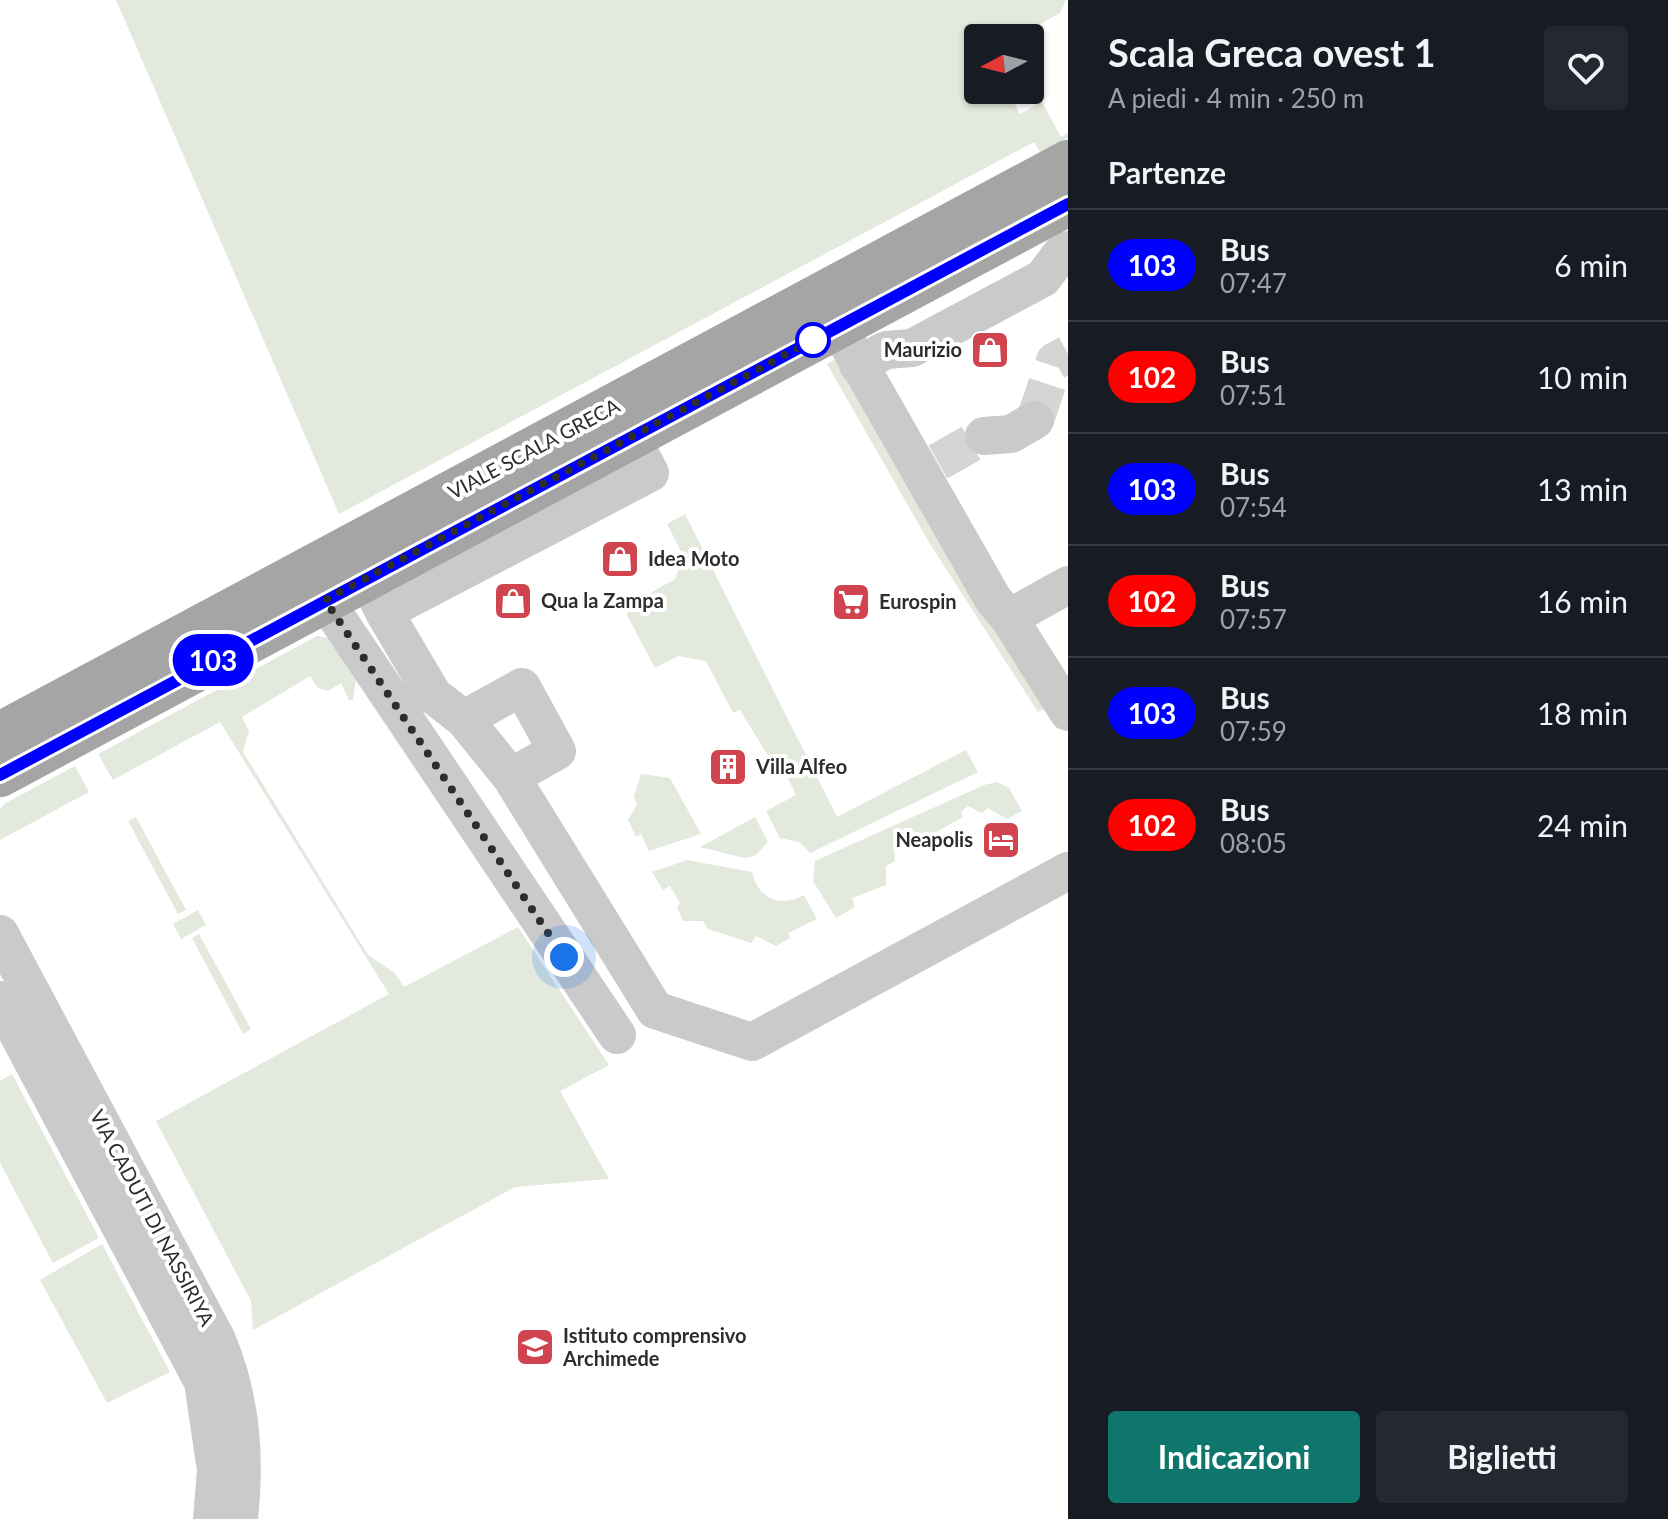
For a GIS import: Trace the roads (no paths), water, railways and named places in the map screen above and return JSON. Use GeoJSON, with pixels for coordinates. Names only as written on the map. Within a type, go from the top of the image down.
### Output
{"type":"FeatureCollection","features":[{"type":"Feature","properties":{"kind":"main road","name":"VIALE SCALA GRECA"},"geometry":{"type":"LineString","coordinates":[[0,734],[1068,162]]}},
{"type":"Feature","properties":{"kind":"main road","name":"VIALE SCALA GRECA"},"geometry":{"type":"LineString","coordinates":[[0,775],[325,600],[375,595],[632,439],[1068,204]]}},
{"type":"Feature","properties":{"kind":"street"},"geometry":{"type":"LineString","coordinates":[[858,365],[886,350],[912,348],[1043,278],[1061,254],[1068,250]]}},
{"type":"Feature","properties":{"kind":"street"},"geometry":{"type":"LineString","coordinates":[[838,327],[858,365],[929,467],[993,599],[1009,618],[1068,712]]}},
{"type":"Feature","properties":{"kind":"street"},"geometry":{"type":"LineString","coordinates":[[984,436],[1011,434],[1035,420]]}},
{"type":"Feature","properties":{"kind":"street"},"geometry":{"type":"LineString","coordinates":[[1009,618],[1068,585]]}},
{"type":"Feature","properties":{"kind":"street"},"geometry":{"type":"LineString","coordinates":[[375,595],[433,695],[464,719],[511,777],[655,1010],[752,1042],[1068,871]]}},
{"type":"Feature","properties":{"kind":"street"},"geometry":{"type":"LineString","coordinates":[[325,600],[617,1035]]}},
{"type":"Feature","properties":{"kind":"street"},"geometry":{"type":"LineString","coordinates":[[464,719],[522,687],[557,751],[511,777]]}},
{"type":"Feature","properties":{"kind":"street","name":"VIA CADUTI DI NASSIRIYA"},"geometry":{"type":"LineString","coordinates":[[0,934],[217,1340],[230,1371],[245,1469],[239,1519]]}},
{"type":"Feature","properties":{"kind":"street","name":"VIA CADUTI DI NASSIRIYA"},"geometry":{"type":"LineString","coordinates":[[0,1000],[203,1382],[215,1455],[212,1519]]}},
{"type":"Feature","properties":{"kind":"tunnel"},"geometry":{"type":"LineString","coordinates":[[1035,420],[1055,361],[1068,354]]}},
{"type":"Feature","properties":{"kind":"tunnel"},"geometry":{"type":"LineString","coordinates":[[938,462],[984,436]]}},
{"type":"Feature","properties":{"kind":"place","name":"Maurizio"},"geometry":{"type":"Point","coordinates":[990,350]}},
{"type":"Feature","properties":{"kind":"place","name":"Idea Moto"},"geometry":{"type":"Point","coordinates":[620,559]}},
{"type":"Feature","properties":{"kind":"place","name":"Qua la Zampa"},"geometry":{"type":"Point","coordinates":[513,601]}},
{"type":"Feature","properties":{"kind":"place","name":"Eurospin"},"geometry":{"type":"Point","coordinates":[851,602]}},
{"type":"Feature","properties":{"kind":"place","name":"Villa Alfeo"},"geometry":{"type":"Point","coordinates":[728,767]}},
{"type":"Feature","properties":{"kind":"place","name":"Neapolis"},"geometry":{"type":"Point","coordinates":[1001,840]}},
{"type":"Feature","properties":{"kind":"place","name":"Istituto comprensivo Archimede"},"geometry":{"type":"Point","coordinates":[535,1347]}}]}
